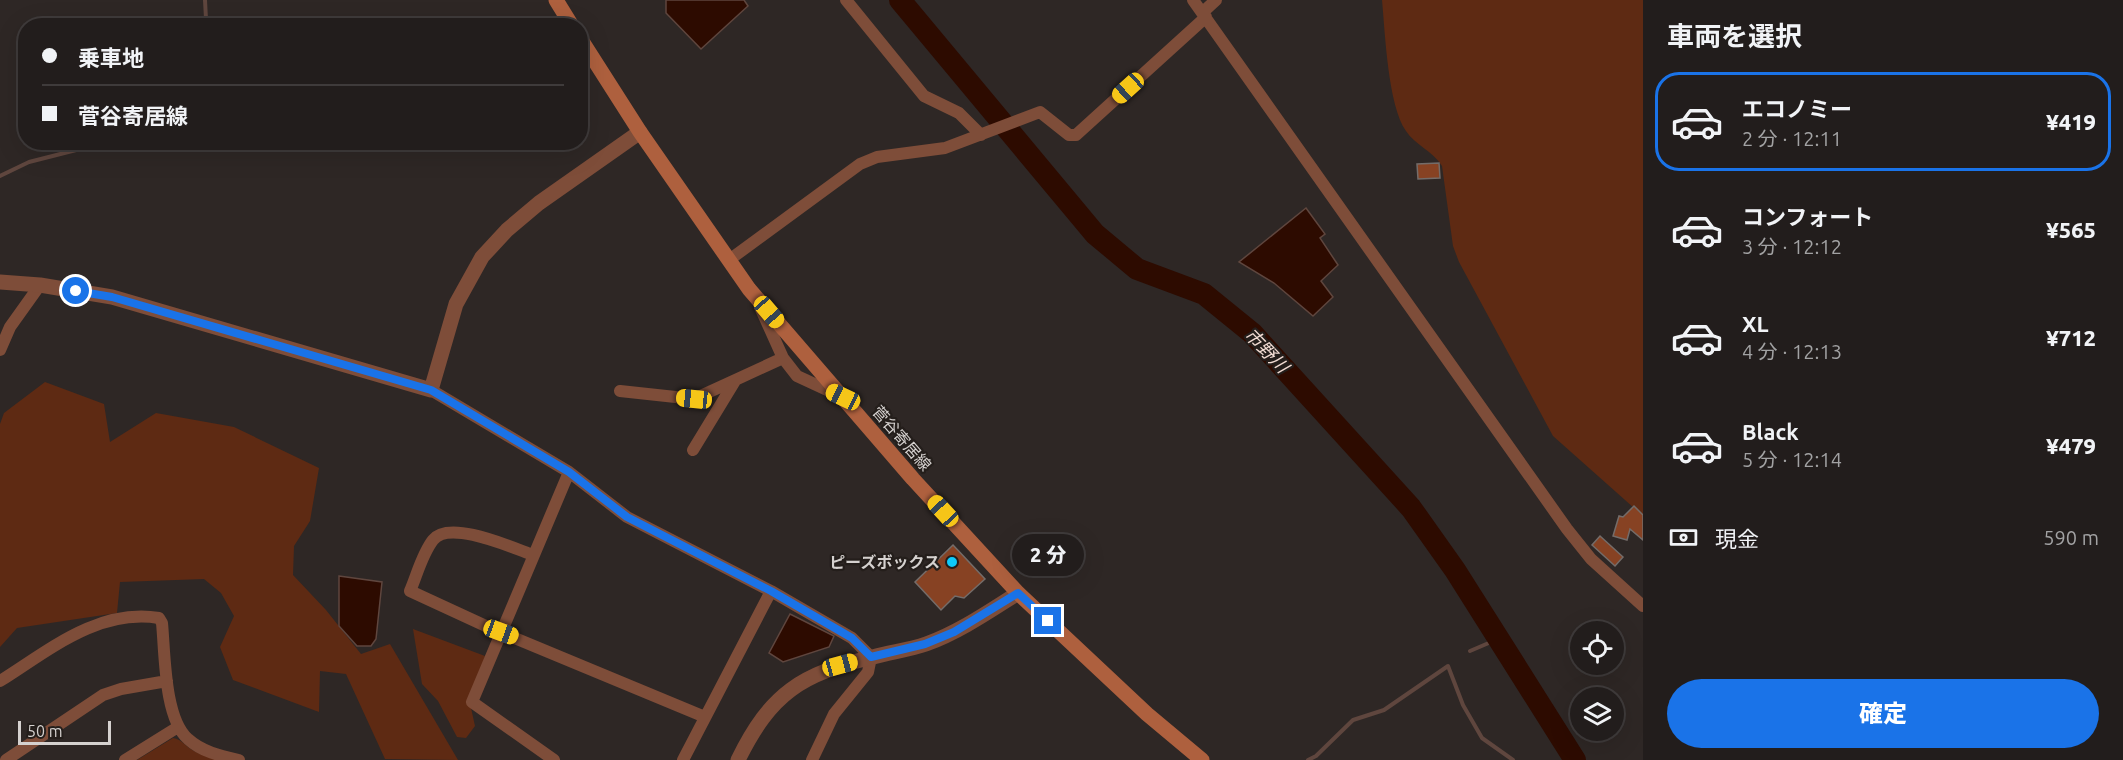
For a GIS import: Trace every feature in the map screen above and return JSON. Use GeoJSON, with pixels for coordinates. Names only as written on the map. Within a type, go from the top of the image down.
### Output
{"type":"FeatureCollection","features":[{"type":"Feature","properties":{"kind":"main road"},"geometry":{"type":"LineString","coordinates":[[556,0],[567,18]]}},
{"type":"Feature","properties":{"kind":"main road","name":"菅谷寄居線"},"geometry":{"type":"LineString","coordinates":[[588,51],[640,132],[729,260],[755,295],[843,397],[1018,593],[1147,714],[1202,760]]}},
{"type":"Feature","properties":{"kind":"street"},"geometry":{"type":"LineString","coordinates":[[846,0],[924,96],[959,113],[986,134]]}},
{"type":"Feature","properties":{"kind":"street"},"geometry":{"type":"LineString","coordinates":[[1193,0],[1567,529],[1591,559],[1643,606]]}},
{"type":"Feature","properties":{"kind":"street"},"geometry":{"type":"LineString","coordinates":[[729,260],[860,164],[877,156],[945,148],[1040,112],[1069,135],[1076,135],[1216,0]]}},
{"type":"Feature","properties":{"kind":"street"},"geometry":{"type":"LineString","coordinates":[[431,390],[456,304],[482,257],[507,230],[539,203],[640,132]]}},
{"type":"Feature","properties":{"kind":"street"},"geometry":{"type":"LineString","coordinates":[[0,282],[40,285],[112,297],[431,390],[569,472],[627,517],[771,591],[852,638],[871,657]]}},
{"type":"Feature","properties":{"kind":"street"},"geometry":{"type":"LineString","coordinates":[[0,350],[10,327],[40,285]]}},
{"type":"Feature","properties":{"kind":"street"},"geometry":{"type":"LineString","coordinates":[[755,295],[783,358],[797,376],[843,397]]}},
{"type":"Feature","properties":{"kind":"street"},"geometry":{"type":"LineString","coordinates":[[621,391],[694,399],[783,358]]}},
{"type":"Feature","properties":{"kind":"street"},"geometry":{"type":"LineString","coordinates":[[693,450],[735,381]]}},
{"type":"Feature","properties":{"kind":"street"},"geometry":{"type":"LineString","coordinates":[[554,760],[472,702],[569,472]]}},
{"type":"Feature","properties":{"kind":"street"},"geometry":{"type":"LineString","coordinates":[[533,555],[486,538],[453,532],[441,534],[433,539],[410,591],[501,632],[705,717]]}},
{"type":"Feature","properties":{"kind":"street"},"geometry":{"type":"LineString","coordinates":[[683,760],[771,591]]}},
{"type":"Feature","properties":{"kind":"street"},"geometry":{"type":"LineString","coordinates":[[738,760],[752,732],[784,693],[819,672],[925,644],[954,632],[1018,593]]}},
{"type":"Feature","properties":{"kind":"street"},"geometry":{"type":"LineString","coordinates":[[0,681],[89,626],[107,621],[148,616],[159,618],[162,623],[167,681],[178,728],[195,745],[239,760]]}},
{"type":"Feature","properties":{"kind":"street"},"geometry":{"type":"LineString","coordinates":[[812,760],[834,714],[868,672],[871,657]]}},
{"type":"Feature","properties":{"kind":"street"},"geometry":{"type":"LineString","coordinates":[[6,760],[103,695],[121,689],[167,681]]}},
{"type":"Feature","properties":{"kind":"street"},"geometry":{"type":"LineString","coordinates":[[125,760],[178,728]]}},
{"type":"Feature","properties":{"kind":"shaded area"},"geometry":{"type":"Polygon","coordinates":[[[666,0],[744,0],[748,6],[701,49],[666,13],[666,0]]]}},
{"type":"Feature","properties":{"kind":"shaded area"},"geometry":{"type":"Polygon","coordinates":[[[1382,0],[1643,0],[1643,516],[1553,436],[1459,262],[1453,246],[1442,166],[1406,131],[1395,104],[1388,68],[1382,0]]]}},
{"type":"Feature","properties":{"kind":"shaded area"},"geometry":{"type":"Polygon","coordinates":[[[1306,208],[1325,234],[1320,238],[1338,265],[1321,281],[1333,297],[1313,316],[1274,283],[1239,262],[1306,208]]]}},
{"type":"Feature","properties":{"kind":"shaded area"},"geometry":{"type":"Polygon","coordinates":[[[45,382],[104,404],[110,442],[156,413],[234,427],[319,468],[310,521],[294,546],[293,575],[326,610],[361,654],[390,644],[458,760],[385,759],[346,674],[320,671],[319,712],[233,680],[220,647],[234,616],[221,593],[204,579],[120,582],[117,613],[17,628],[0,647],[0,424],[4,413],[45,382]]]}},
{"type":"Feature","properties":{"kind":"shaded area"},"geometry":{"type":"Polygon","coordinates":[[[339,576],[382,582],[376,639],[371,646],[357,646],[339,626],[339,576]]]}},
{"type":"Feature","properties":{"kind":"shaded area"},"geometry":{"type":"Polygon","coordinates":[[[790,614],[834,636],[829,647],[783,662],[769,653],[790,614]]]}},
{"type":"Feature","properties":{"kind":"shaded area"},"geometry":{"type":"Polygon","coordinates":[[[413,629],[485,656],[471,708],[475,726],[466,738],[457,737],[438,701],[422,684],[413,629]]]}},
{"type":"Feature","properties":{"kind":"shaded area"},"geometry":{"type":"Polygon","coordinates":[[[173,738],[197,753],[223,760],[137,760],[173,738]]]}},
{"type":"Feature","properties":{"kind":"building"},"geometry":{"type":"Polygon","coordinates":[[[1439,163],[1440,178],[1418,179],[1417,164],[1439,163]]]}},
{"type":"Feature","properties":{"kind":"building"},"geometry":{"type":"Polygon","coordinates":[[[1634,506],[1643,515],[1643,540],[1630,529],[1627,540],[1613,536],[1619,516],[1623,517],[1634,506]]]}},
{"type":"Feature","properties":{"kind":"building"},"geometry":{"type":"Polygon","coordinates":[[[1600,536],[1623,557],[1615,566],[1592,545],[1600,536]]]}},
{"type":"Feature","properties":{"kind":"building","name":"ピーズボックス"},"geometry":{"type":"Polygon","coordinates":[[[953,545],[985,579],[964,598],[955,596],[941,610],[915,582],[953,545]]]}},
{"type":"Feature","properties":{"kind":"waterway"},"geometry":{"type":"LineString","coordinates":[[205,0],[206,18]]}},
{"type":"Feature","properties":{"kind":"waterway","name":"市野川"},"geometry":{"type":"LineString","coordinates":[[900,0],[1095,234],[1137,269],[1204,294],[1252,333],[1411,508],[1455,570],[1575,760]]}},
{"type":"Feature","properties":{"kind":"waterway"},"geometry":{"type":"LineString","coordinates":[[0,176],[29,162],[76,150]]}},
{"type":"Feature","properties":{"kind":"waterway"},"geometry":{"type":"LineString","coordinates":[[1470,651],[1498,639]]}},
{"type":"Feature","properties":{"kind":"waterway"},"geometry":{"type":"LineString","coordinates":[[1308,760],[1316,756],[1353,720],[1384,710],[1448,666],[1463,705],[1482,738],[1513,760]]}},
{"type":"Feature","properties":{"kind":"place","name":"ピーズボックス"},"geometry":{"type":"Point","coordinates":[952,562]}},
{"type":"Feature","properties":{"kind":"route"},"geometry":{"type":"LineString","coordinates":[[76,291],[112,297],[431,390],[569,472],[627,517],[771,591],[852,638],[871,657],[925,644],[954,632],[1018,593],[1048,621]]}}]}
